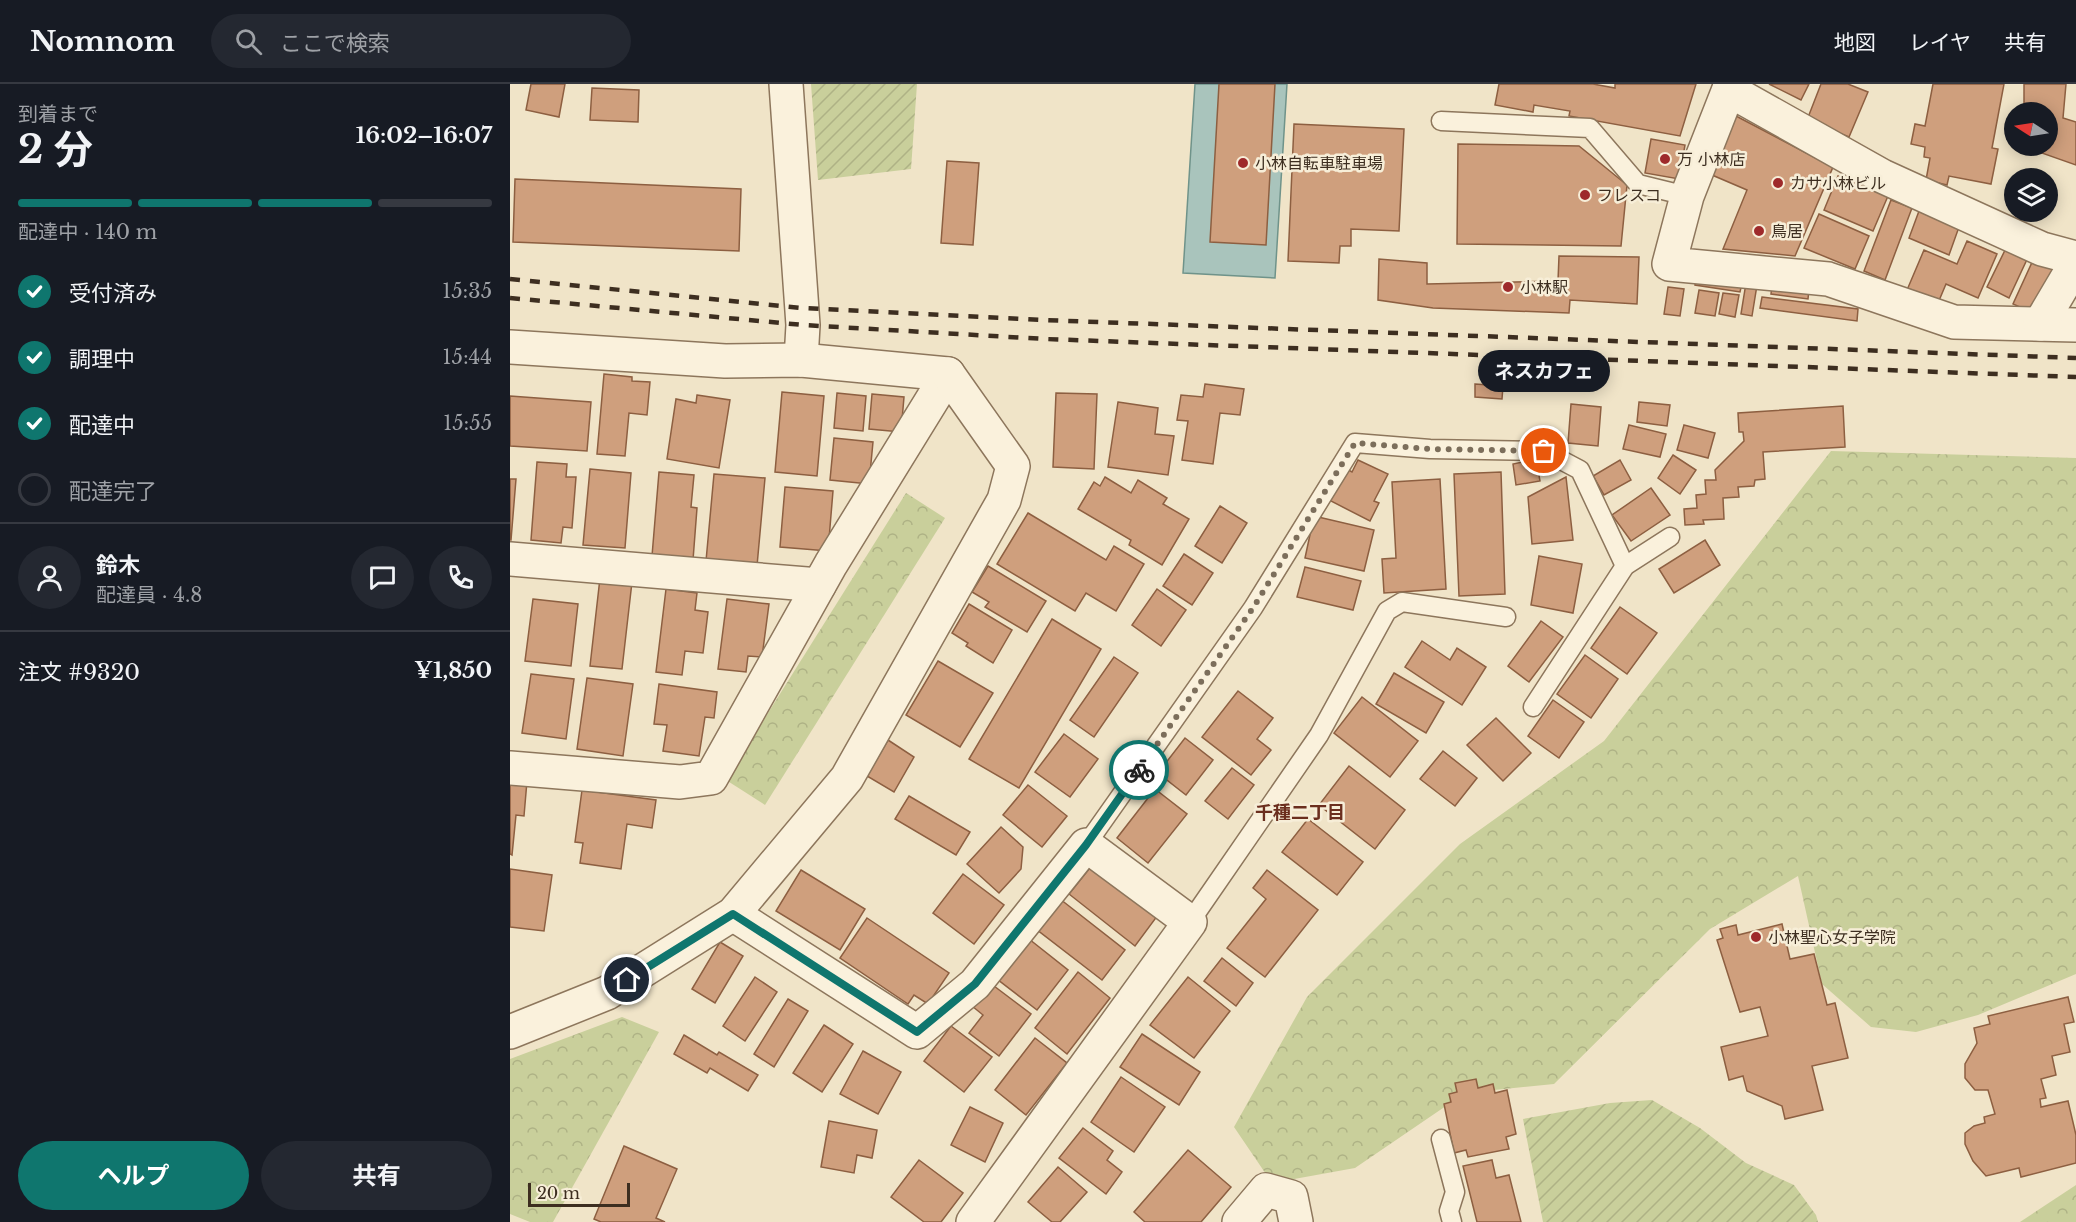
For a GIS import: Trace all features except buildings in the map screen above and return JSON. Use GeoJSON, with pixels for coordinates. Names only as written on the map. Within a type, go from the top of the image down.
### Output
{"type":"FeatureCollection","features":[{"type":"Feature","properties":{"kind":"street"},"geometry":{"type":"LineString","coordinates":[[786,84],[803,325],[801,360]]}},
{"type":"Feature","properties":{"kind":"street"},"geometry":{"type":"LineString","coordinates":[[2076,258],[2042,249],[1882,176],[1730,87],[1687,196],[1669,264],[1828,279],[1954,322],[2076,325]]}},
{"type":"Feature","properties":{"kind":"street"},"geometry":{"type":"LineString","coordinates":[[2040,324],[2076,263]]}},
{"type":"Feature","properties":{"kind":"street"},"geometry":{"type":"LineString","coordinates":[[510,347],[725,361],[801,360],[948,374],[1013,466],[1004,500],[847,778],[733,914],[607,993],[510,1032]]}},
{"type":"Feature","properties":{"kind":"street"},"geometry":{"type":"LineString","coordinates":[[510,768],[680,782],[711,778],[819,585],[948,374]]}},
{"type":"Feature","properties":{"kind":"street"},"geometry":{"type":"LineString","coordinates":[[510,559],[819,585]]}},
{"type":"Feature","properties":{"kind":"street"},"geometry":{"type":"LineString","coordinates":[[733,914],[917,1032],[975,984],[1086,845],[1190,922],[973,1222]]}},
{"type":"Feature","properties":{"kind":"street"},"geometry":{"type":"LineString","coordinates":[[1239,1222],[1266,1190],[1291,1197],[1296,1222]]}},
{"type":"Feature","properties":{"kind":"lane"},"geometry":{"type":"LineString","coordinates":[[1441,121],[1590,128],[1638,184],[1687,196]]}},
{"type":"Feature","properties":{"kind":"lane"},"geometry":{"type":"LineString","coordinates":[[1086,845],[1253,608],[1355,443],[1430,449],[1544,451],[1580,470],[1625,566]]}},
{"type":"Feature","properties":{"kind":"lane"},"geometry":{"type":"LineString","coordinates":[[1533,707],[1625,566],[1670,537]]}},
{"type":"Feature","properties":{"kind":"lane"},"geometry":{"type":"LineString","coordinates":[[1190,922],[1319,735],[1388,611],[1402,602],[1506,617]]}},
{"type":"Feature","properties":{"kind":"lane"},"geometry":{"type":"LineString","coordinates":[[1440,1139],[1455,1192],[1449,1211],[1452,1222]]}},
{"type":"Feature","properties":{"kind":"green space"},"geometry":{"type":"Polygon","coordinates":[[[811,84],[917,84],[911,169],[818,180],[811,84]]]}},
{"type":"Feature","properties":{"kind":"green space","name":"小林聖心女子学院"},"geometry":{"type":"Polygon","coordinates":[[[1831,451],[2076,458],[2076,974],[1978,1015],[1916,1032],[1871,1027],[1822,984],[1798,876],[1710,929],[1554,1084],[1465,1093],[1355,1168],[1272,1183],[1234,1127],[1307,997],[1460,844],[1604,741],[1831,451]]]}},
{"type":"Feature","properties":{"kind":"green space"},"geometry":{"type":"Polygon","coordinates":[[[906,493],[945,518],[765,805],[726,780],[906,493]]]}},
{"type":"Feature","properties":{"kind":"green space"},"geometry":{"type":"Polygon","coordinates":[[[622,1017],[659,1032],[553,1222],[530,1222],[510,1214],[510,1059],[622,1017]]]}},
{"type":"Feature","properties":{"kind":"green space"},"geometry":{"type":"Polygon","coordinates":[[[1652,1100],[1700,1128],[1746,1163],[1794,1185],[1816,1215],[1818,1222],[1543,1222],[1523,1119],[1610,1103],[1652,1100]]]}},
{"type":"Feature","properties":{"kind":"green space"},"geometry":{"type":"Polygon","coordinates":[[[2076,1185],[2076,1222],[2020,1222],[2076,1185]]]}},
{"type":"Feature","properties":{"kind":"water"},"geometry":{"type":"Polygon","coordinates":[[[1195,84],[1287,84],[1275,278],[1183,273],[1195,84]]]}},
{"type":"Feature","properties":{"kind":"railway"},"geometry":{"type":"LineString","coordinates":[[510,279],[802,308],[1043,320],[2076,358]]}},
{"type":"Feature","properties":{"kind":"railway"},"geometry":{"type":"LineString","coordinates":[[510,298],[803,325],[1045,339],[2076,377]]}},
{"type":"Feature","properties":{"kind":"way so far"},"geometry":{"type":"LineString","coordinates":[[1139,770],[1253,608],[1355,443],[1430,449],[1544,451]]}},
{"type":"Feature","properties":{"kind":"place","name":"万 小林店"},"geometry":{"type":"Point","coordinates":[1665,159]}},
{"type":"Feature","properties":{"kind":"place","name":"小林自転車駐車場"},"geometry":{"type":"Point","coordinates":[1243,163]}},
{"type":"Feature","properties":{"kind":"place","name":"カサ小林ビル"},"geometry":{"type":"Point","coordinates":[1778,183]}},
{"type":"Feature","properties":{"kind":"place","name":"フレスコ"},"geometry":{"type":"Point","coordinates":[1585,195]}},
{"type":"Feature","properties":{"kind":"place","name":"鳥居"},"geometry":{"type":"Point","coordinates":[1759,231]}},
{"type":"Feature","properties":{"kind":"place","name":"小林駅"},"geometry":{"type":"Point","coordinates":[1508,287]}},
{"type":"Feature","properties":{"kind":"place","name":"ネスカフェ"},"geometry":{"type":"Point","coordinates":[1544,451]}},
{"type":"Feature","properties":{"kind":"place","name":"小林聖心女子学院"},"geometry":{"type":"Point","coordinates":[1756,937]}},
{"type":"Feature","properties":{"kind":"district","name":"千種二丁目"},"geometry":{"type":"Point","coordinates":[1300,813]}},
{"type":"Feature","properties":{"kind":"route"},"geometry":{"type":"LineString","coordinates":[[627,980],[733,914],[917,1032],[975,984],[1086,845],[1139,770]]}}]}
